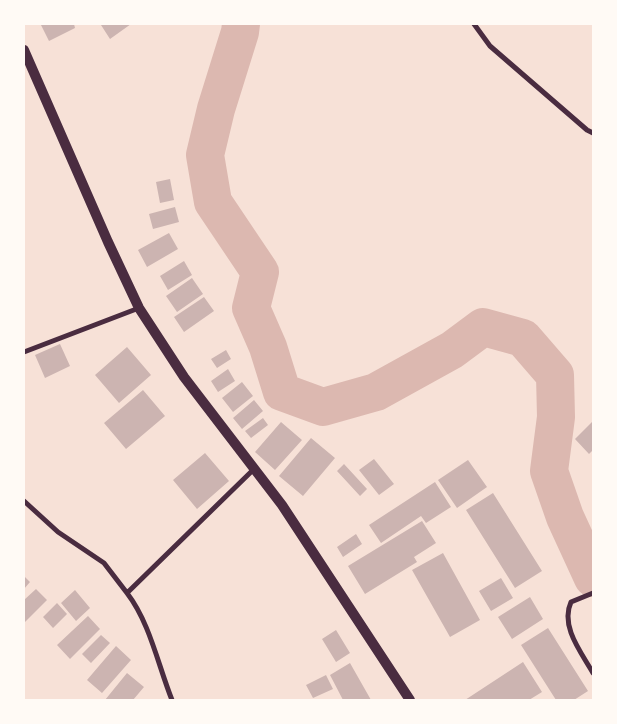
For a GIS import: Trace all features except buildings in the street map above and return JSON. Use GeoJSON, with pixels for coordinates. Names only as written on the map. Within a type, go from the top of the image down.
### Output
{"type":"FeatureCollection","features":[{"type":"Feature","properties":{"kind":"main road"},"geometry":{"type":"LineString","coordinates":[[24,50],[139,308],[184,377],[287,513],[410,700]]}},
{"type":"Feature","properties":{"kind":"street"},"geometry":{"type":"LineString","coordinates":[[474,24],[490,46],[593,134]]}},
{"type":"Feature","properties":{"kind":"street"},"geometry":{"type":"LineString","coordinates":[[24,352],[139,308]]}},
{"type":"Feature","properties":{"kind":"street"},"geometry":{"type":"LineString","coordinates":[[127,593],[254,469]]}},
{"type":"Feature","properties":{"kind":"street"},"geometry":{"type":"LineString","coordinates":[[24,501],[58,532],[104,563],[127,593],[151,640],[172,700]]}},
{"type":"Feature","properties":{"kind":"street"},"geometry":{"type":"LineString","coordinates":[[593,593],[571,602],[568,610],[568,623],[574,639],[593,673]]}},
{"type":"Feature","properties":{"kind":"waterway"},"geometry":{"type":"LineString","coordinates":[[241,24],[216,109],[205,155],[213,202],[260,272],[251,308],[268,347],[282,392],[323,407],[376,392],[452,350],[483,327],[523,338],[555,375],[556,417],[549,471],[565,517],[593,578]]}}]}
